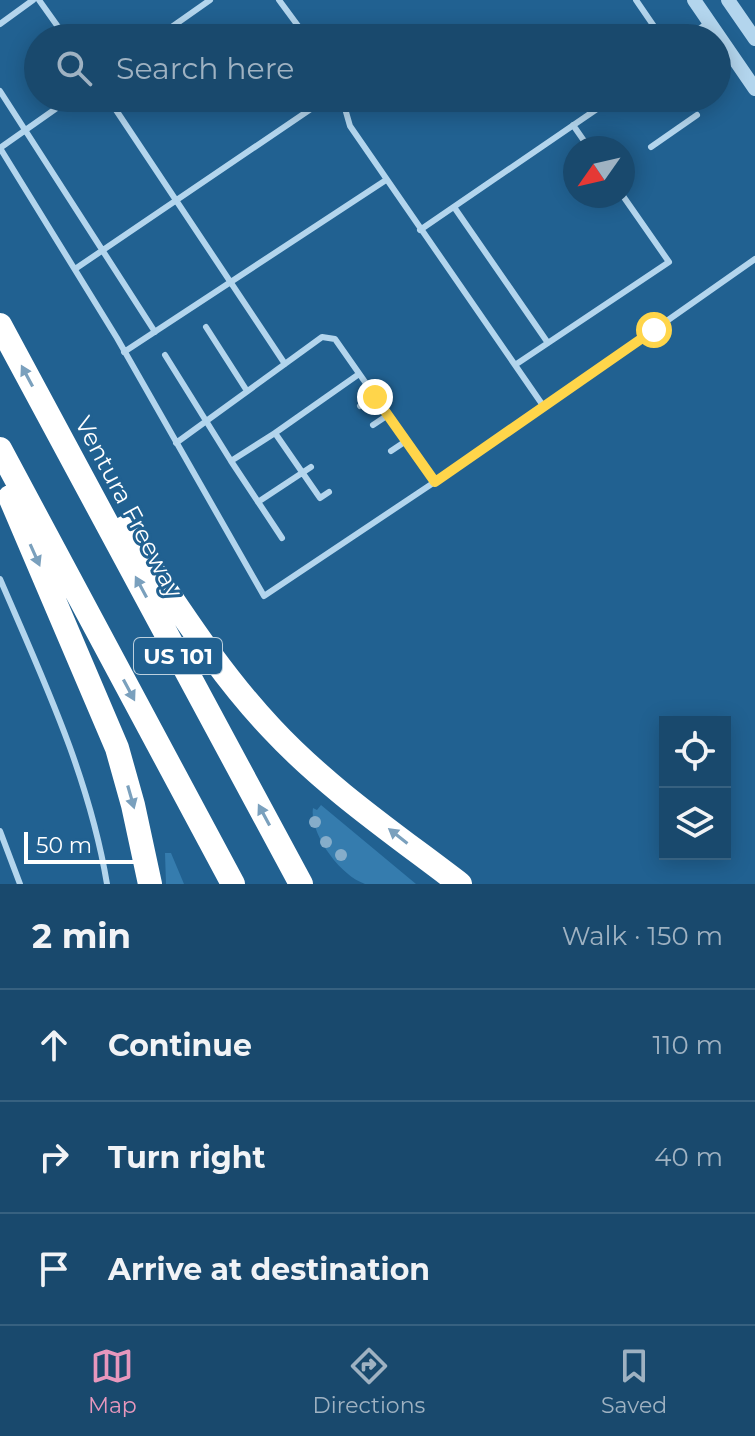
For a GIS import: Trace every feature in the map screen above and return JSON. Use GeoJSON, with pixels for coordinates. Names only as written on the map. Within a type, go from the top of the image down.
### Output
{"type":"FeatureCollection","features":[{"type":"Feature","properties":{"kind":"highway","name":"Ventura Freeway"},"geometry":{"type":"LineString","coordinates":[[0,325],[301,884]]}},
{"type":"Feature","properties":{"kind":"highway"},"geometry":{"type":"LineString","coordinates":[[55,428],[221,669],[272,730],[326,780],[460,884]]}},
{"type":"Feature","properties":{"kind":"highway","name":"US 101"},"geometry":{"type":"LineString","coordinates":[[0,449],[233,884]]}},
{"type":"Feature","properties":{"kind":"highway"},"geometry":{"type":"LineString","coordinates":[[0,456],[12,502],[117,748],[137,820],[150,884]]}},
{"type":"Feature","properties":{"kind":"street"},"geometry":{"type":"LineString","coordinates":[[694,0],[709,22]]}},
{"type":"Feature","properties":{"kind":"street"},"geometry":{"type":"LineString","coordinates":[[728,0],[755,39]]}},
{"type":"Feature","properties":{"kind":"street"},"geometry":{"type":"LineString","coordinates":[[731,54],[755,89]]}},
{"type":"Feature","properties":{"kind":"lane"},"geometry":{"type":"LineString","coordinates":[[0,24],[36,0],[55,24]]}},
{"type":"Feature","properties":{"kind":"lane"},"geometry":{"type":"LineString","coordinates":[[176,24],[210,0]]}},
{"type":"Feature","properties":{"kind":"lane"},"geometry":{"type":"LineString","coordinates":[[279,0],[297,24]]}},
{"type":"Feature","properties":{"kind":"lane"},"geometry":{"type":"LineString","coordinates":[[636,0],[652,24]]}},
{"type":"Feature","properties":{"kind":"lane"},"geometry":{"type":"LineString","coordinates":[[0,91],[155,332]]}},
{"type":"Feature","properties":{"kind":"lane"},"geometry":{"type":"LineString","coordinates":[[51,112],[0,148],[124,352],[264,596],[435,482],[755,259]]}},
{"type":"Feature","properties":{"kind":"lane"},"geometry":{"type":"LineString","coordinates":[[117,112],[233,281],[285,364]]}},
{"type":"Feature","properties":{"kind":"lane"},"geometry":{"type":"LineString","coordinates":[[75,269],[306,112]]}},
{"type":"Feature","properties":{"kind":"lane"},"geometry":{"type":"LineString","coordinates":[[346,112],[350,126],[386,180],[544,407]]}},
{"type":"Feature","properties":{"kind":"lane"},"geometry":{"type":"LineString","coordinates":[[420,230],[592,112]]}},
{"type":"Feature","properties":{"kind":"lane"},"geometry":{"type":"LineString","coordinates":[[651,147],[697,115]]}},
{"type":"Feature","properties":{"kind":"lane"},"geometry":{"type":"LineString","coordinates":[[573,125],[581,136]]}},
{"type":"Feature","properties":{"kind":"lane"},"geometry":{"type":"LineString","coordinates":[[124,352],[386,180]]}},
{"type":"Feature","properties":{"kind":"lane"},"geometry":{"type":"LineString","coordinates":[[454,207],[548,343]]}},
{"type":"Feature","properties":{"kind":"lane"},"geometry":{"type":"LineString","coordinates":[[515,365],[669,262],[631,208]]}},
{"type":"Feature","properties":{"kind":"lane"},"geometry":{"type":"LineString","coordinates":[[206,327],[247,391]]}},
{"type":"Feature","properties":{"kind":"lane"},"geometry":{"type":"LineString","coordinates":[[176,443],[322,337],[335,339],[435,482]]}},
{"type":"Feature","properties":{"kind":"lane"},"geometry":{"type":"LineString","coordinates":[[165,355],[282,538]]}},
{"type":"Feature","properties":{"kind":"lane"},"geometry":{"type":"LineString","coordinates":[[231,461],[359,374]]}},
{"type":"Feature","properties":{"kind":"lane"},"geometry":{"type":"LineString","coordinates":[[360,406],[375,397]]}},
{"type":"Feature","properties":{"kind":"lane"},"geometry":{"type":"LineString","coordinates":[[373,425],[388,415]]}},
{"type":"Feature","properties":{"kind":"lane"},"geometry":{"type":"LineString","coordinates":[[275,433],[320,498],[329,492]]}},
{"type":"Feature","properties":{"kind":"lane"},"geometry":{"type":"LineString","coordinates":[[391,451],[406,441]]}},
{"type":"Feature","properties":{"kind":"lane"},"geometry":{"type":"LineString","coordinates":[[290,454],[298,448]]}},
{"type":"Feature","properties":{"kind":"lane"},"geometry":{"type":"LineString","coordinates":[[258,502],[311,467]]}},
{"type":"Feature","properties":{"kind":"lane"},"geometry":{"type":"LineString","coordinates":[[0,579],[65,729],[90,808],[107,884]]}},
{"type":"Feature","properties":{"kind":"lane"},"geometry":{"type":"LineString","coordinates":[[0,831],[20,884]]}},
{"type":"Feature","properties":{"kind":"shaded area"},"geometry":{"type":"Polygon","coordinates":[[[321,805],[416,884],[365,884],[346,872],[328,852],[316,829],[313,808],[317,810],[321,805]]]}},
{"type":"Feature","properties":{"kind":"shaded area"},"geometry":{"type":"Polygon","coordinates":[[[165,853],[171,853],[184,884],[166,884],[165,853]]]}},
{"type":"Feature","properties":{"kind":"route"},"geometry":{"type":"LineString","coordinates":[[375,397],[435,482],[654,330]]}}]}
